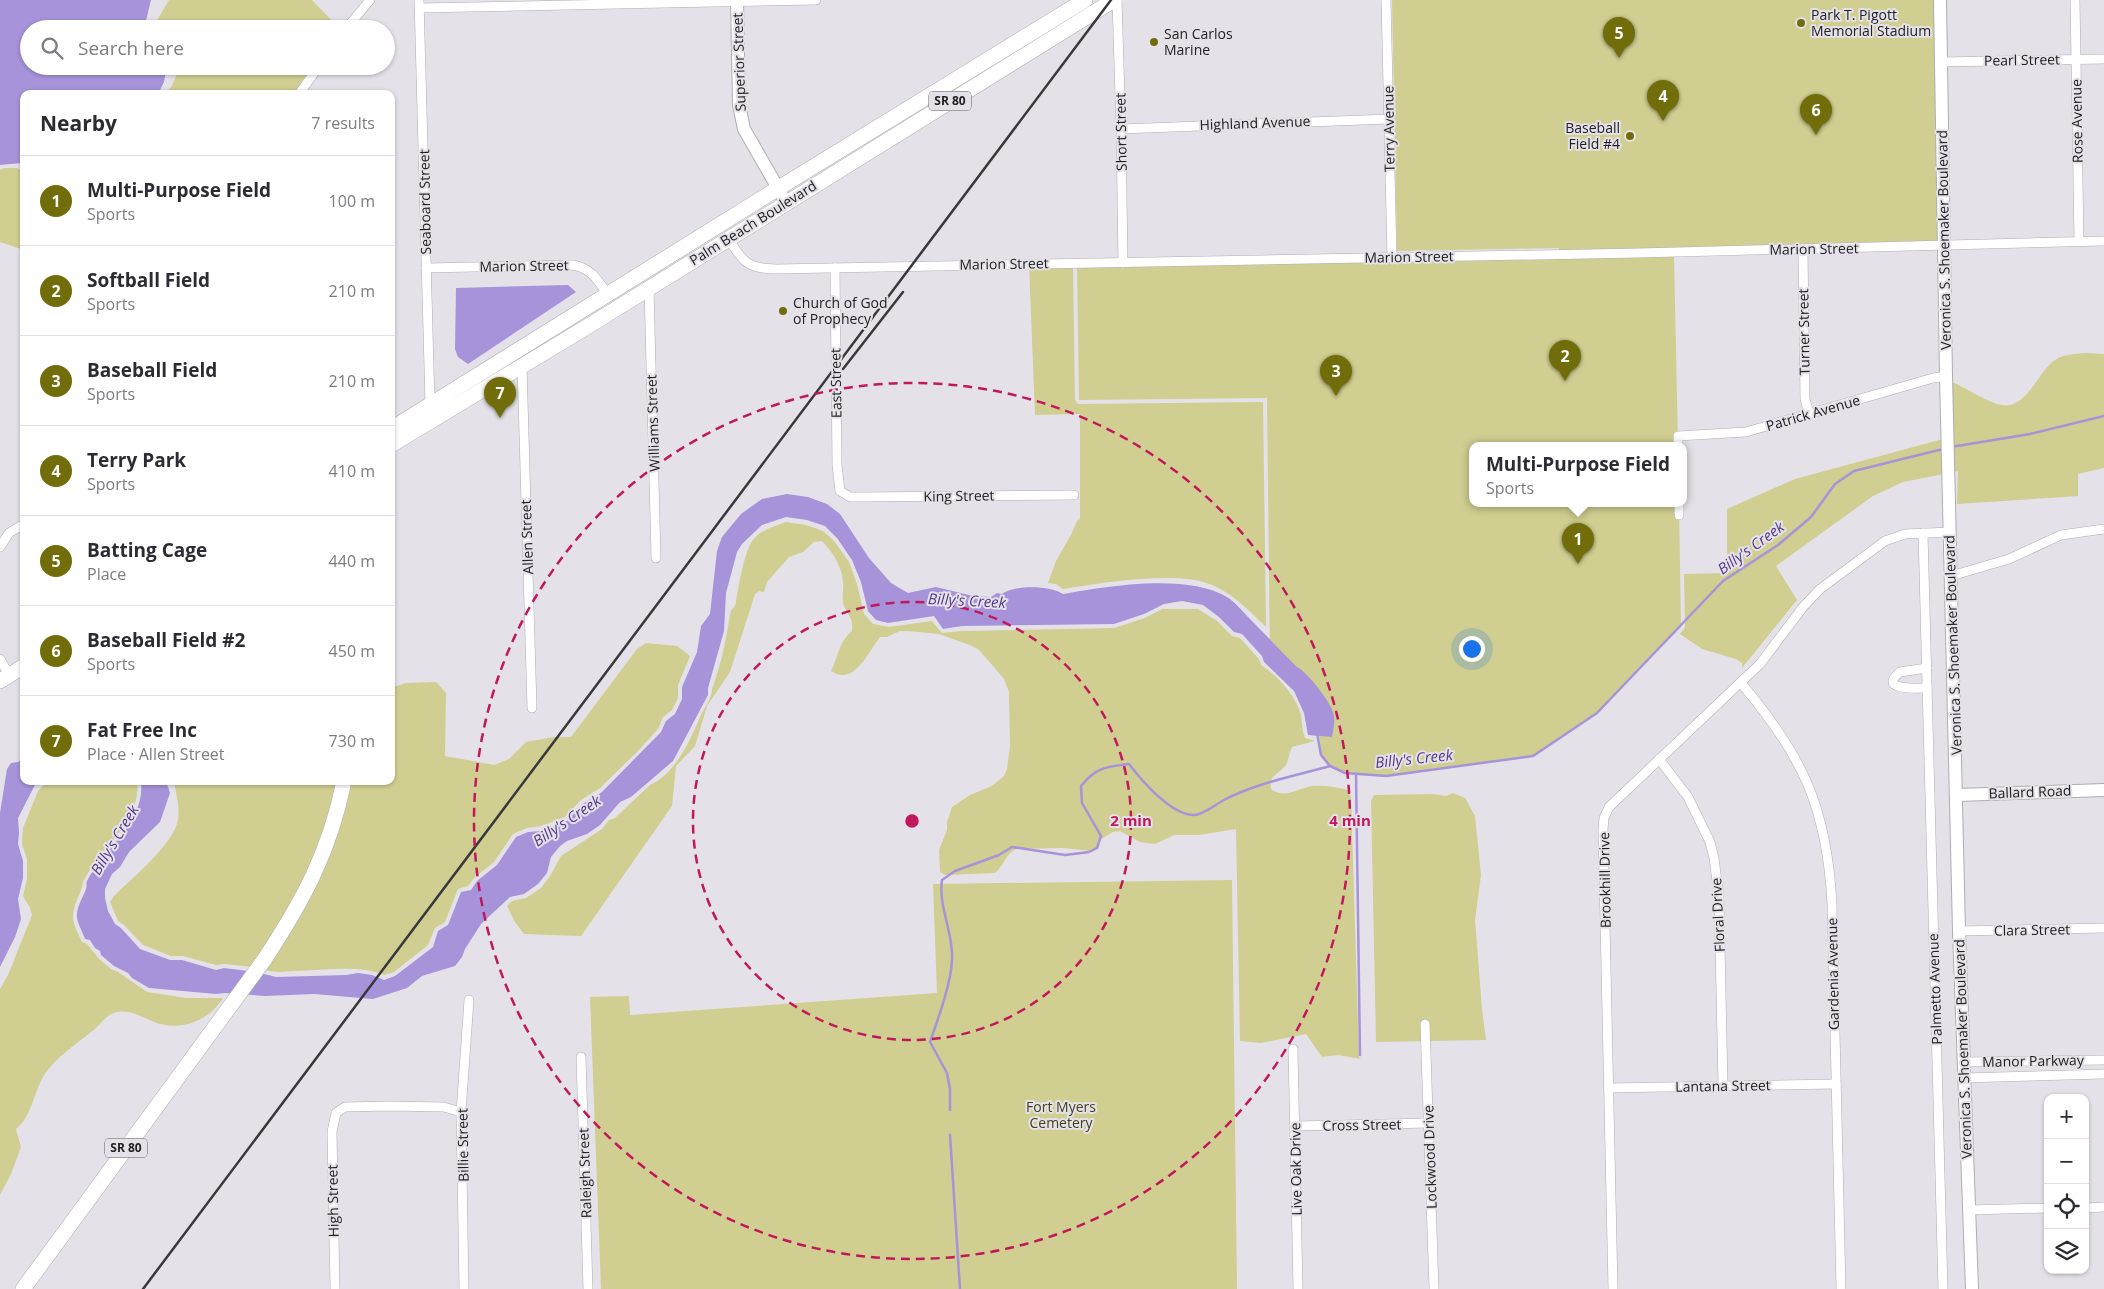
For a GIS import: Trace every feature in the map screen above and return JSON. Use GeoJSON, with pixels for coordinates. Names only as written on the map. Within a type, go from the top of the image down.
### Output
{"type":"FeatureCollection","features":[{"type":"Feature","properties":{"kind":"main road","name":"Palm Beach Boulevard"},"geometry":{"type":"LineString","coordinates":[[395,443],[1116,0]]}},
{"type":"Feature","properties":{"kind":"main road","name":"Palm Beach Boulevard"},"geometry":{"type":"LineString","coordinates":[[395,426],[1081,1]]}},
{"type":"Feature","properties":{"kind":"main road"},"geometry":{"type":"LineString","coordinates":[[992,76],[1010,56],[1072,17],[1081,1]]}},
{"type":"Feature","properties":{"kind":"main road"},"geometry":{"type":"LineString","coordinates":[[522,366],[523,358],[540,337]]}},
{"type":"Feature","properties":{"kind":"main road"},"geometry":{"type":"LineString","coordinates":[[5,678],[20,669]]}},
{"type":"Feature","properties":{"kind":"main road","name":"SR 80"},"geometry":{"type":"LineString","coordinates":[[23,1289],[264,960],[289,921],[319,864],[335,820],[343,785]]}},
{"type":"Feature","properties":{"kind":"street"},"geometry":{"type":"LineString","coordinates":[[353,20],[370,0]]}},
{"type":"Feature","properties":{"kind":"street"},"geometry":{"type":"LineString","coordinates":[[419,4],[816,0]]}},
{"type":"Feature","properties":{"kind":"street","name":"Short Street"},"geometry":{"type":"LineString","coordinates":[[1116,0],[1121,129],[1123,263]]}},
{"type":"Feature","properties":{"kind":"street","name":"Terry Avenue"},"geometry":{"type":"LineString","coordinates":[[1386,0],[1392,258]]}},
{"type":"Feature","properties":{"kind":"street","name":"Veronica S. Shoemaker Boulevard"},"geometry":{"type":"LineString","coordinates":[[1940,0],[1946,376],[1959,932],[1972,1289]]}},
{"type":"Feature","properties":{"kind":"street","name":"Rose Avenue"},"geometry":{"type":"LineString","coordinates":[[2076,0],[2079,241]]}},
{"type":"Feature","properties":{"kind":"street","name":"Superior Street"},"geometry":{"type":"LineString","coordinates":[[737,1],[741,116],[744,129],[786,202]]}},
{"type":"Feature","properties":{"kind":"street","name":"Seaboard Street"},"geometry":{"type":"LineString","coordinates":[[419,4],[430,404]]}},
{"type":"Feature","properties":{"kind":"street","name":"Pearl Street"},"geometry":{"type":"LineString","coordinates":[[1941,62],[2104,59]]}},
{"type":"Feature","properties":{"kind":"street"},"geometry":{"type":"LineString","coordinates":[[302,90],[312,75]]}},
{"type":"Feature","properties":{"kind":"street","name":"Highland Avenue"},"geometry":{"type":"LineString","coordinates":[[1121,129],[1389,118]]}},
{"type":"Feature","properties":{"kind":"street","name":"Marion Street"},"geometry":{"type":"LineString","coordinates":[[728,238],[741,259],[751,266],[764,269],[1392,258],[2104,241]]}},
{"type":"Feature","properties":{"kind":"street","name":"Turner Street"},"geometry":{"type":"LineString","coordinates":[[1803,249],[1805,399],[1809,414]]}},
{"type":"Feature","properties":{"kind":"street","name":"Marion Street"},"geometry":{"type":"LineString","coordinates":[[426,268],[573,265],[584,267],[594,275],[608,295]]}},
{"type":"Feature","properties":{"kind":"street","name":"East Street"},"geometry":{"type":"LineString","coordinates":[[835,268],[837,465],[840,490],[846,494]]}},
{"type":"Feature","properties":{"kind":"street","name":"Williams Street"},"geometry":{"type":"LineString","coordinates":[[649,288],[656,558]]}},
{"type":"Feature","properties":{"kind":"street","name":"Allen Street"},"geometry":{"type":"LineString","coordinates":[[522,366],[532,708]]}},
{"type":"Feature","properties":{"kind":"street","name":"Patrick Avenue"},"geometry":{"type":"LineString","coordinates":[[1678,442],[1678,436],[1746,432],[1933,378],[1946,376]]}},
{"type":"Feature","properties":{"kind":"street","name":"King Street"},"geometry":{"type":"LineString","coordinates":[[846,494],[850,497],[1074,495]]}},
{"type":"Feature","properties":{"kind":"street"},"geometry":{"type":"LineString","coordinates":[[1679,507],[1679,515]]}},
{"type":"Feature","properties":{"kind":"street"},"geometry":{"type":"LineString","coordinates":[[0,547],[9,533],[20,526]]}},
{"type":"Feature","properties":{"kind":"street"},"geometry":{"type":"LineString","coordinates":[[1951,576],[2009,560],[2061,535],[2104,529]]}},
{"type":"Feature","properties":{"kind":"street"},"geometry":{"type":"LineString","coordinates":[[1923,533],[1950,532]]}},
{"type":"Feature","properties":{"kind":"street","name":"Palmetto Avenue"},"geometry":{"type":"LineString","coordinates":[[1923,533],[1943,1289]]}},
{"type":"Feature","properties":{"kind":"street","name":"Brookhill Drive"},"geometry":{"type":"LineString","coordinates":[[1613,1289],[1604,818],[1609,807],[1769,654],[1802,607],[1820,589],[1885,541],[1905,534],[1923,533]]}},
{"type":"Feature","properties":{"kind":"street"},"geometry":{"type":"LineString","coordinates":[[0,659],[5,678]]}},
{"type":"Feature","properties":{"kind":"street"},"geometry":{"type":"LineString","coordinates":[[1927,668],[1900,672],[1894,678],[1894,682],[1902,689],[1927,688]]}},
{"type":"Feature","properties":{"kind":"street","name":"Gardenia Avenue"},"geometry":{"type":"LineString","coordinates":[[1741,682],[1766,712],[1795,756],[1814,799],[1826,844],[1832,904],[1841,1289]]}},
{"type":"Feature","properties":{"kind":"street","name":"Floral Drive"},"geometry":{"type":"LineString","coordinates":[[1659,759],[1688,797],[1710,842],[1714,858],[1719,898],[1723,1086]]}},
{"type":"Feature","properties":{"kind":"street","name":"Ballard Road"},"geometry":{"type":"LineString","coordinates":[[1957,795],[2104,790]]}},
{"type":"Feature","properties":{"kind":"street","name":"Clara Street"},"geometry":{"type":"LineString","coordinates":[[1959,932],[2104,928]]}},
{"type":"Feature","properties":{"kind":"street","name":"Billie Street"},"geometry":{"type":"LineString","coordinates":[[464,1289],[461,1112],[469,1000]]}},
{"type":"Feature","properties":{"kind":"street","name":"Lockwood Drive"},"geometry":{"type":"LineString","coordinates":[[1425,1024],[1434,1289]]}},
{"type":"Feature","properties":{"kind":"street","name":"Live Oak Drive"},"geometry":{"type":"LineString","coordinates":[[1294,1049],[1298,1289]]}},
{"type":"Feature","properties":{"kind":"street","name":"Raleigh Street"},"geometry":{"type":"LineString","coordinates":[[581,1057],[588,1289]]}},
{"type":"Feature","properties":{"kind":"street","name":"Manor Parkway"},"geometry":{"type":"LineString","coordinates":[[1963,1062],[2104,1060]]}},
{"type":"Feature","properties":{"kind":"street","name":"Manor Parkway"},"geometry":{"type":"LineString","coordinates":[[1963,1078],[2104,1074]]}},
{"type":"Feature","properties":{"kind":"street","name":"Lantana Street"},"geometry":{"type":"LineString","coordinates":[[1609,1088],[1836,1084]]}},
{"type":"Feature","properties":{"kind":"street","name":"High Street"},"geometry":{"type":"LineString","coordinates":[[334,1289],[332,1132],[336,1113],[345,1107],[389,1106],[444,1107],[461,1112]]}},
{"type":"Feature","properties":{"kind":"street","name":"Cross Street"},"geometry":{"type":"LineString","coordinates":[[1296,1126],[1429,1123]]}},
{"type":"Feature","properties":{"kind":"street"},"geometry":{"type":"LineString","coordinates":[[2089,1208],[2104,1207]]}},
{"type":"Feature","properties":{"kind":"street"},"geometry":{"type":"LineString","coordinates":[[1970,1210],[2044,1208]]}},
{"type":"Feature","properties":{"kind":"green space"},"geometry":{"type":"Polygon","coordinates":[[[169,0],[312,0],[331,20],[157,20],[169,0]]]}},
{"type":"Feature","properties":{"kind":"green space"},"geometry":{"type":"Polygon","coordinates":[[[1392,0],[1935,0],[1939,244],[1559,253],[1559,248],[1397,251],[1392,0]]]}},
{"type":"Feature","properties":{"kind":"green space"},"geometry":{"type":"Polygon","coordinates":[[[176,75],[306,75],[296,90],[168,90],[176,75]]]}},
{"type":"Feature","properties":{"kind":"green space"},"geometry":{"type":"Polygon","coordinates":[[[4,168],[20,169],[20,249],[0,242],[0,170],[4,168]]]}},
{"type":"Feature","properties":{"kind":"green space"},"geometry":{"type":"Polygon","coordinates":[[[1674,256],[1678,442],[1469,442],[1469,507],[1679,507],[1681,627],[1597,713],[1533,756],[1386,776],[1345,773],[1330,766],[1321,755],[1318,726],[1313,710],[1270,660],[1267,398],[1079,400],[1077,266],[1674,256]]]}},
{"type":"Feature","properties":{"kind":"green space"},"geometry":{"type":"Polygon","coordinates":[[[1029,264],[1073,266],[1075,400],[1078,404],[1263,402],[1266,627],[1227,593],[1212,585],[1198,581],[1180,578],[1139,579],[1063,589],[1056,584],[1048,583],[1056,561],[1077,521],[1080,519],[1080,414],[1035,415],[1029,264]]]}},
{"type":"Feature","properties":{"kind":"green space"},"geometry":{"type":"Polygon","coordinates":[[[2104,354],[2104,468],[2078,474],[2078,496],[1957,504],[1958,471],[1954,472],[1952,382],[1995,403],[2010,405],[2018,402],[2025,396],[2043,372],[2055,360],[2066,355],[2104,354]]]}},
{"type":"Feature","properties":{"kind":"green space"},"geometry":{"type":"Polygon","coordinates":[[[1943,439],[1944,474],[1903,482],[1873,496],[1776,566],[1797,600],[1742,668],[1742,663],[1736,659],[1702,649],[1680,634],[1685,627],[1684,574],[1727,573],[1727,509],[1795,479],[1943,439]]]}},
{"type":"Feature","properties":{"kind":"green space"},"geometry":{"type":"Polygon","coordinates":[[[786,522],[806,525],[823,531],[834,541],[849,562],[857,584],[864,614],[873,624],[889,627],[932,621],[942,633],[1114,628],[1145,618],[1162,609],[1198,609],[1217,621],[1232,636],[1240,638],[1259,659],[1261,665],[1273,674],[1290,693],[1299,708],[1305,738],[1315,741],[1292,747],[1287,763],[1271,780],[1271,789],[1276,792],[1286,793],[1312,786],[1326,786],[1348,790],[1351,797],[1359,1058],[1361,1059],[1338,1055],[1322,1057],[1306,1034],[1261,1043],[1240,1041],[1236,829],[1199,835],[1174,835],[1155,844],[1140,842],[1120,831],[1113,832],[1101,839],[1098,847],[1093,851],[1062,848],[1016,849],[1009,854],[995,873],[945,875],[940,872],[939,850],[947,830],[947,822],[952,807],[970,795],[992,786],[1004,776],[1007,769],[1010,746],[1009,692],[1004,679],[978,649],[939,634],[900,631],[887,637],[880,637],[860,666],[853,671],[847,675],[839,675],[831,671],[841,645],[852,631],[852,626],[851,618],[843,602],[841,570],[833,554],[822,541],[814,542],[803,552],[789,557],[767,582],[764,592],[759,591],[755,594],[730,672],[707,706],[695,746],[676,766],[672,806],[581,936],[524,934],[507,906],[512,901],[526,898],[541,888],[561,856],[602,829],[609,820],[615,818],[650,785],[667,773],[681,756],[711,697],[723,652],[730,613],[736,604],[748,548],[762,532],[786,522]]]}},
{"type":"Feature","properties":{"kind":"green space"},"geometry":{"type":"Polygon","coordinates":[[[646,643],[677,646],[690,656],[678,685],[678,698],[672,710],[663,717],[658,729],[638,751],[600,788],[581,800],[565,817],[513,834],[494,862],[474,878],[468,886],[458,889],[445,922],[435,928],[428,945],[394,972],[384,975],[351,969],[278,972],[263,969],[347,785],[395,785],[395,687],[406,683],[436,682],[446,693],[445,756],[494,765],[509,759],[526,742],[554,737],[571,737],[637,649],[646,643]]]}},
{"type":"Feature","properties":{"kind":"green space"},"geometry":{"type":"Polygon","coordinates":[[[43,785],[137,785],[137,796],[133,809],[118,834],[83,882],[74,909],[73,920],[75,927],[82,942],[87,944],[99,959],[147,992],[186,998],[223,998],[210,1013],[184,1025],[164,1025],[130,1012],[111,1014],[60,1057],[42,1079],[25,1119],[16,1129],[21,1147],[11,1174],[0,1195],[0,989],[8,975],[32,915],[23,896],[27,879],[27,859],[22,844],[23,828],[38,791],[43,785]]]}},
{"type":"Feature","properties":{"kind":"green space"},"geometry":{"type":"Polygon","coordinates":[[[175,785],[338,785],[336,798],[304,885],[252,967],[216,965],[183,956],[171,956],[143,945],[118,921],[110,902],[160,850],[175,830],[178,820],[178,800],[175,785]]]}},
{"type":"Feature","properties":{"kind":"green space"},"geometry":{"type":"Polygon","coordinates":[[[1453,793],[1465,798],[1475,816],[1481,875],[1475,920],[1486,1040],[1376,1042],[1371,801],[1374,795],[1432,794],[1446,796],[1453,793]]]}},
{"type":"Feature","properties":{"kind":"green space","name":"Fort Myers Cemetery"},"geometry":{"type":"Polygon","coordinates":[[[1232,880],[1237,1289],[601,1289],[590,997],[629,996],[630,1015],[937,993],[933,884],[1232,880]]]}},
{"type":"Feature","properties":{"kind":"water"},"geometry":{"type":"Polygon","coordinates":[[[0,0],[151,0],[146,20],[20,20],[20,75],[165,75],[160,90],[20,90],[20,163],[0,165],[0,0]]]}},
{"type":"Feature","properties":{"kind":"water"},"geometry":{"type":"Polygon","coordinates":[[[568,285],[576,292],[468,364],[458,357],[455,349],[456,288],[568,285]]]}},
{"type":"Feature","properties":{"kind":"water"},"geometry":{"type":"Polygon","coordinates":[[[787,494],[808,497],[827,504],[840,514],[869,558],[891,583],[908,593],[936,587],[973,596],[991,597],[997,593],[1002,594],[1015,589],[1032,587],[1050,589],[1063,594],[1124,585],[1169,583],[1191,585],[1227,597],[1319,689],[1333,712],[1332,737],[1308,735],[1304,713],[1294,691],[1264,662],[1262,656],[1242,634],[1234,632],[1203,605],[1182,601],[1164,604],[1144,614],[1114,624],[962,626],[943,629],[934,616],[888,623],[876,620],[868,611],[861,582],[852,560],[837,538],[825,526],[807,520],[786,517],[762,525],[742,544],[737,552],[726,593],[724,631],[708,688],[708,695],[673,761],[631,797],[620,802],[600,825],[587,834],[567,841],[560,846],[551,857],[547,873],[538,884],[524,894],[510,897],[481,924],[455,966],[422,976],[407,988],[373,999],[314,994],[265,996],[216,994],[149,988],[132,978],[128,973],[114,966],[101,955],[100,951],[95,948],[90,940],[85,939],[77,914],[87,881],[94,869],[131,822],[141,795],[141,785],[167,785],[170,793],[160,822],[129,852],[120,867],[112,874],[105,889],[108,911],[115,924],[140,949],[170,960],[182,960],[216,970],[224,968],[256,972],[276,977],[358,973],[372,975],[384,980],[395,976],[433,947],[438,931],[448,925],[461,892],[471,890],[477,881],[497,865],[516,837],[528,832],[542,831],[567,821],[583,804],[602,792],[661,732],[666,721],[675,714],[682,699],[682,687],[697,652],[701,626],[710,614],[717,551],[722,537],[741,514],[762,499],[787,494]]]}},
{"type":"Feature","properties":{"kind":"water"},"geometry":{"type":"Polygon","coordinates":[[[20,761],[20,785],[35,785],[18,818],[18,844],[23,861],[23,878],[18,899],[21,919],[15,937],[0,967],[0,813],[7,769],[11,763],[20,761]]]}},
{"type":"Feature","properties":{"kind":"waterway","name":"Billy's Creek"},"geometry":{"type":"LineString","coordinates":[[1951,447],[2030,434],[2104,416]]}},
{"type":"Feature","properties":{"kind":"waterway","name":"Billy's Creek"},"geometry":{"type":"LineString","coordinates":[[1317,733],[1321,755],[1330,766],[1345,773],[1386,776],[1533,756],[1597,713],[1723,581],[1778,545],[1811,517],[1835,484],[1854,471],[1943,449]]}},
{"type":"Feature","properties":{"kind":"waterway"},"geometry":{"type":"LineString","coordinates":[[950,1110],[950,1089],[947,1073],[930,1042],[947,990],[952,960],[951,940],[942,900],[942,880],[955,871],[999,855],[1012,847],[1065,855],[1089,852],[1097,848],[1101,836],[1082,803],[1081,786],[1097,771],[1108,767],[1129,764],[1158,796],[1185,814],[1194,815],[1249,789],[1330,766]]}},
{"type":"Feature","properties":{"kind":"waterway"},"geometry":{"type":"LineString","coordinates":[[1356,774],[1360,1055]]}},
{"type":"Feature","properties":{"kind":"waterway"},"geometry":{"type":"LineString","coordinates":[[950,1135],[960,1289]]}},
{"type":"Feature","properties":{"kind":"railway"},"geometry":{"type":"LineString","coordinates":[[143,1289],[1111,0]]}},
{"type":"Feature","properties":{"kind":"railway"},"geometry":{"type":"LineString","coordinates":[[843,369],[903,292]]}},
{"type":"Feature","properties":{"kind":"place","name":"Park T. Pigott Memorial Stadium"},"geometry":{"type":"Point","coordinates":[1801,23]}},
{"type":"Feature","properties":{"kind":"place","name":"San Carlos Marine"},"geometry":{"type":"Point","coordinates":[1154,42]}},
{"type":"Feature","properties":{"kind":"place","name":"Batting Cage"},"geometry":{"type":"Point","coordinates":[1619,58]}},
{"type":"Feature","properties":{"kind":"place","name":"Terry Park"},"geometry":{"type":"Point","coordinates":[1663,121]}},
{"type":"Feature","properties":{"kind":"place","name":"Baseball Field #2"},"geometry":{"type":"Point","coordinates":[1816,135]}},
{"type":"Feature","properties":{"kind":"place","name":"Baseball Field #4"},"geometry":{"type":"Point","coordinates":[1630,136]}},
{"type":"Feature","properties":{"kind":"place","name":"Church of God of Prophecy"},"geometry":{"type":"Point","coordinates":[783,311]}},
{"type":"Feature","properties":{"kind":"place","name":"Softball Field"},"geometry":{"type":"Point","coordinates":[1565,381]}},
{"type":"Feature","properties":{"kind":"place","name":"Baseball Field"},"geometry":{"type":"Point","coordinates":[1336,396]}},
{"type":"Feature","properties":{"kind":"place","name":"Fat Free Inc"},"geometry":{"type":"Point","coordinates":[500,418]}},
{"type":"Feature","properties":{"kind":"place","name":"Multi-Purpose Field"},"geometry":{"type":"Point","coordinates":[1578,564]}}]}
